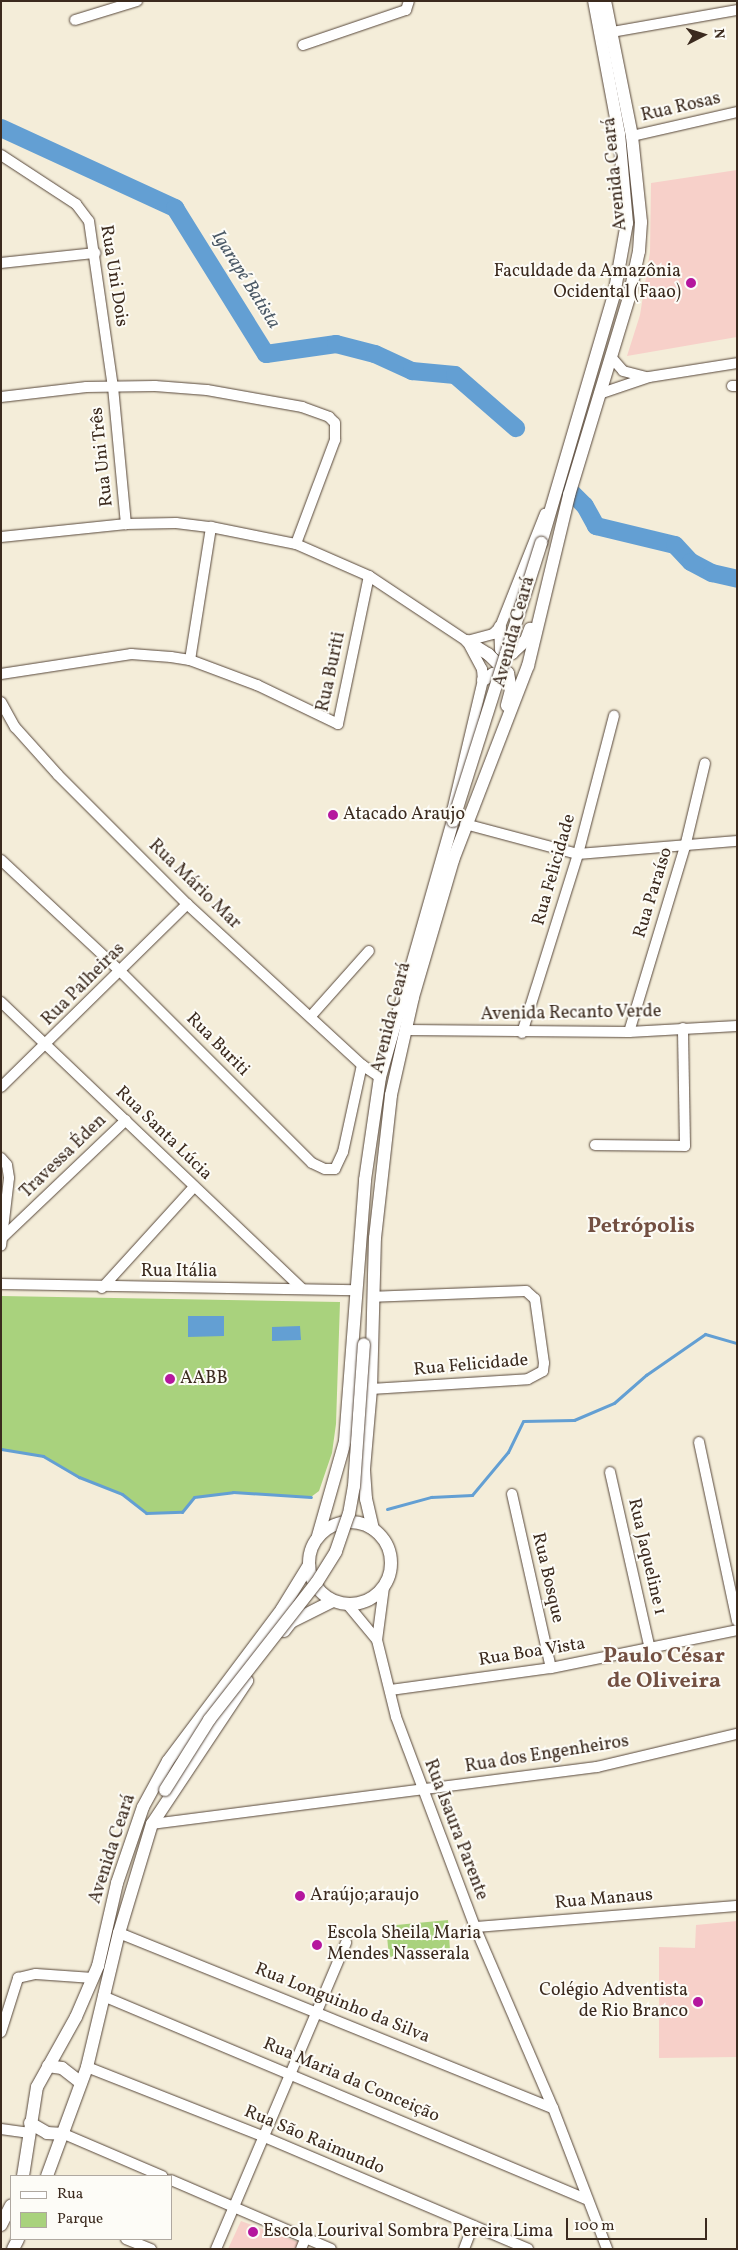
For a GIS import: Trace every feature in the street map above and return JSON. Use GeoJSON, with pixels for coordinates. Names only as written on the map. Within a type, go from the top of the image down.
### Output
{"type":"FeatureCollection","features":[{"type":"Feature","properties":{"kind":"main road","name":"Avenida Ceará"},"geometry":{"type":"LineString","coordinates":[[318,1536],[345,1441],[365,1180],[380,1077],[555,499],[614,295],[627,223],[620,134],[594,1]]}},
{"type":"Feature","properties":{"kind":"main road","name":"Avenida Ceará"},"geometry":{"type":"LineString","coordinates":[[373,1302],[380,1178],[391,1095],[456,824],[500,737],[528,666],[546,583],[611,357],[639,251],[640,213],[632,136],[605,1]]}},
{"type":"Feature","properties":{"kind":"main road"},"geometry":{"type":"LineString","coordinates":[[500,627],[501,649],[512,652],[518,650],[526,640],[546,583]]}},
{"type":"Feature","properties":{"kind":"main road"},"geometry":{"type":"LineString","coordinates":[[467,642],[495,659],[508,672],[511,690],[500,737]]}},
{"type":"Feature","properties":{"kind":"main road"},"geometry":{"type":"LineString","coordinates":[[483,680],[493,674],[509,681]]}},
{"type":"Feature","properties":{"kind":"main road"},"geometry":{"type":"LineString","coordinates":[[154,1821],[165,1790],[209,1720],[317,1582],[339,1545],[354,1486],[364,1344],[373,1302]]}},
{"type":"Feature","properties":{"kind":"main road"},"geometry":{"type":"LineString","coordinates":[[373,1302],[371,1389],[364,1483],[373,1528]]}},
{"type":"Feature","properties":{"kind":"main road"},"geometry":{"type":"LineString","coordinates":[[344,1522],[359,1522],[373,1528],[384,1539],[390,1553],[391,1569],[384,1587],[370,1599],[348,1604],[334,1601],[316,1586],[309,1565],[311,1550],[318,1536],[330,1527],[344,1522]]}},
{"type":"Feature","properties":{"kind":"main road","name":"Avenida Ceará"},"geometry":{"type":"LineString","coordinates":[[24,2175],[37,2087],[76,2017],[93,1978],[117,1884],[143,1807],[168,1761],[282,1609],[309,1565]]}},
{"type":"Feature","properties":{"kind":"main road","name":"Avenida Ceará"},"geometry":{"type":"LineString","coordinates":[[47,2175],[87,2067],[119,1933],[154,1821],[242,1687],[291,1622],[334,1601]]}},
{"type":"Feature","properties":{"kind":"main road"},"geometry":{"type":"LineString","coordinates":[[48,2066],[62,2068],[81,2084]]}},
{"type":"Feature","properties":{"kind":"main road"},"geometry":{"type":"LineString","coordinates":[[30,2128],[47,2133],[64,2134]]}},
{"type":"Feature","properties":{"kind":"main road"},"geometry":{"type":"LineString","coordinates":[[1,2225],[10,2207]]}},
{"type":"Feature","properties":{"kind":"street"},"geometry":{"type":"LineString","coordinates":[[75,20],[137,1]]}},
{"type":"Feature","properties":{"kind":"street"},"geometry":{"type":"LineString","coordinates":[[303,45],[409,4]]}},
{"type":"Feature","properties":{"kind":"street"},"geometry":{"type":"LineString","coordinates":[[612,32],[737,10]]}},
{"type":"Feature","properties":{"kind":"street","name":"Rua Rosas"},"geometry":{"type":"LineString","coordinates":[[632,136],[737,112]]}},
{"type":"Feature","properties":{"kind":"street","name":"Rua Uni Dois"},"geometry":{"type":"LineString","coordinates":[[1,155],[76,204],[89,220],[113,386]]}},
{"type":"Feature","properties":{"kind":"street"},"geometry":{"type":"LineString","coordinates":[[1,264],[95,253]]}},
{"type":"Feature","properties":{"kind":"street"},"geometry":{"type":"LineString","coordinates":[[611,357],[623,371],[649,377]]}},
{"type":"Feature","properties":{"kind":"street"},"geometry":{"type":"LineString","coordinates":[[599,394],[649,377],[737,363]]}},
{"type":"Feature","properties":{"kind":"street"},"geometry":{"type":"LineString","coordinates":[[1,397],[113,386],[207,390],[302,408],[329,417],[335,423],[335,440],[296,544]]}},
{"type":"Feature","properties":{"kind":"street","name":"Rua Uni Três"},"geometry":{"type":"LineString","coordinates":[[113,386],[126,524]]}},
{"type":"Feature","properties":{"kind":"street","name":"Avenida Ceará"},"geometry":{"type":"LineString","coordinates":[[456,824],[457,780],[483,680],[482,669],[467,642],[492,634],[500,627],[534,539],[555,499]]}},
{"type":"Feature","properties":{"kind":"street"},"geometry":{"type":"LineString","coordinates":[[1,537],[126,524],[211,526],[296,544],[369,576],[467,642]]}},
{"type":"Feature","properties":{"kind":"street"},"geometry":{"type":"LineString","coordinates":[[190,660],[211,526]]}},
{"type":"Feature","properties":{"kind":"street","name":"Rua Buriti"},"geometry":{"type":"LineString","coordinates":[[1,674],[131,654],[190,660],[257,685],[338,724],[369,576]]}},
{"type":"Feature","properties":{"kind":"street","name":"Rua Mário Mar"},"geometry":{"type":"LineString","coordinates":[[1,702],[15,727],[58,775],[187,904],[311,1016],[362,1065],[380,1077]]}},
{"type":"Feature","properties":{"kind":"street","name":"Rua Felicidade"},"geometry":{"type":"LineString","coordinates":[[522,1032],[578,854],[614,716]]}},
{"type":"Feature","properties":{"kind":"street","name":"Rua Paraíso"},"geometry":{"type":"LineString","coordinates":[[630,1032],[684,847],[705,763]]}},
{"type":"Feature","properties":{"kind":"street"},"geometry":{"type":"LineString","coordinates":[[456,824],[578,854],[684,847],[737,841]]}},
{"type":"Feature","properties":{"kind":"street","name":"Rua Buriti"},"geometry":{"type":"LineString","coordinates":[[1,860],[121,972],[312,1163],[325,1169],[335,1168],[343,1152],[362,1065]]}},
{"type":"Feature","properties":{"kind":"street","name":"Rua Palheiras"},"geometry":{"type":"LineString","coordinates":[[1,1087],[121,972],[187,904]]}},
{"type":"Feature","properties":{"kind":"street"},"geometry":{"type":"LineString","coordinates":[[311,1016],[369,951]]}},
{"type":"Feature","properties":{"kind":"street","name":"Rua Santa Lúcia"},"geometry":{"type":"LineString","coordinates":[[1,1002],[302,1289]]}},
{"type":"Feature","properties":{"kind":"street","name":"Avenida Recanto Verde"},"geometry":{"type":"LineString","coordinates":[[406,1030],[630,1032],[737,1026]]}},
{"type":"Feature","properties":{"kind":"street"},"geometry":{"type":"LineString","coordinates":[[595,1145],[685,1146],[683,1028]]}},
{"type":"Feature","properties":{"kind":"street","name":"Travessa Éden"},"geometry":{"type":"LineString","coordinates":[[2,1238],[126,1120]]}},
{"type":"Feature","properties":{"kind":"street"},"geometry":{"type":"LineString","coordinates":[[1,1158],[7,1165],[9,1178],[1,1246]]}},
{"type":"Feature","properties":{"kind":"street"},"geometry":{"type":"LineString","coordinates":[[102,1288],[194,1187]]}},
{"type":"Feature","properties":{"kind":"street","name":"Rua Itália"},"geometry":{"type":"LineString","coordinates":[[1,1284],[102,1288],[356,1290]]}},
{"type":"Feature","properties":{"kind":"street","name":"Rua Felicidade"},"geometry":{"type":"LineString","coordinates":[[371,1389],[528,1379],[543,1371],[544,1363],[535,1299],[526,1291],[373,1302]]}},
{"type":"Feature","properties":{"kind":"street"},"geometry":{"type":"LineString","coordinates":[[699,1442],[737,1621]]}},
{"type":"Feature","properties":{"kind":"street","name":"Rua Jaqueline 1"},"geometry":{"type":"LineString","coordinates":[[610,1472],[650,1649]]}},
{"type":"Feature","properties":{"kind":"street","name":"Rua Bosque"},"geometry":{"type":"LineString","coordinates":[[512,1494],[551,1668]]}},
{"type":"Feature","properties":{"kind":"street","name":"Rua Isaura Parente"},"geometry":{"type":"LineString","coordinates":[[384,1587],[377,1640],[396,1718],[421,1790],[475,1927],[553,2108],[586,2199],[607,2249]]}},
{"type":"Feature","properties":{"kind":"street","name":"Rua Isaura Parente"},"geometry":{"type":"LineString","coordinates":[[348,1604],[377,1640]]}},
{"type":"Feature","properties":{"kind":"street","name":"Rua Boa Vista"},"geometry":{"type":"LineString","coordinates":[[390,1690],[551,1668],[737,1630]]}},
{"type":"Feature","properties":{"kind":"street","name":"Rua dos Engenheiros"},"geometry":{"type":"LineString","coordinates":[[154,1821],[421,1790],[596,1767],[737,1734]]}},
{"type":"Feature","properties":{"kind":"street","name":"Rua Manaus"},"geometry":{"type":"LineString","coordinates":[[475,1927],[737,1906]]}},
{"type":"Feature","properties":{"kind":"street","name":"Rua Longuinho da Silva"},"geometry":{"type":"LineString","coordinates":[[119,1933],[553,2108]]}},
{"type":"Feature","properties":{"kind":"street"},"geometry":{"type":"LineString","coordinates":[[216,2249],[262,2136],[292,2074],[346,1942]]}},
{"type":"Feature","properties":{"kind":"street"},"geometry":{"type":"LineString","coordinates":[[1,2032],[18,1978],[36,1974],[93,1978]]}},
{"type":"Feature","properties":{"kind":"street","name":"Rua Maria da Conceição"},"geometry":{"type":"LineString","coordinates":[[103,1996],[586,2199]]}},
{"type":"Feature","properties":{"kind":"street","name":"Rua São Raimundo"},"geometry":{"type":"LineString","coordinates":[[87,2067],[262,2136],[528,2249]]}},
{"type":"Feature","properties":{"kind":"street"},"geometry":{"type":"LineString","coordinates":[[1,2129],[30,2128]]}},
{"type":"Feature","properties":{"kind":"street"},"geometry":{"type":"LineString","coordinates":[[64,2134],[160,2175]]}},
{"type":"Feature","properties":{"kind":"street"},"geometry":{"type":"LineString","coordinates":[[172,2180],[234,2207],[303,2244],[331,2249]]}},
{"type":"Feature","properties":{"kind":"street"},"geometry":{"type":"LineString","coordinates":[[464,2249],[473,2226]]}},
{"type":"Feature","properties":{"kind":"street"},"geometry":{"type":"LineString","coordinates":[[129,2240],[149,2248]]}},
{"type":"Feature","properties":{"kind":"shaded area","name":"Faculdade da Amazônia Ocidental (Faao)"},"geometry":{"type":"Polygon","coordinates":[[[737,170],[737,337],[627,356],[640,315],[650,252],[651,183],[737,170]]]}},
{"type":"Feature","properties":{"kind":"shaded area","name":"Colégio Adventista de Rio Branco"},"geometry":{"type":"Polygon","coordinates":[[[737,1921],[737,2057],[659,2058],[659,1947],[695,1948],[696,1925],[737,1921]]]}},
{"type":"Feature","properties":{"kind":"shaded area","name":"Escola Lourival Sombra Pereira Lima"},"geometry":{"type":"Polygon","coordinates":[[[241,2221],[298,2242],[296,2249],[228,2249],[241,2221]]]}},
{"type":"Feature","properties":{"kind":"green space","name":"AABB"},"geometry":{"type":"Polygon","coordinates":[[[1,1296],[340,1302],[336,1424],[332,1453],[319,1491],[311,1497],[233,1492],[194,1497],[182,1512],[146,1513],[122,1494],[79,1477],[43,1456],[1,1449],[1,1296]]]}},
{"type":"Feature","properties":{"kind":"green space"},"geometry":{"type":"Polygon","coordinates":[[[448,1920],[450,1951],[389,1957],[386,1926],[448,1920]]]}},
{"type":"Feature","properties":{"kind":"water"},"geometry":{"type":"Polygon","coordinates":[[[188,1316],[224,1316],[224,1336],[188,1337],[188,1316]]]}},
{"type":"Feature","properties":{"kind":"water"},"geometry":{"type":"Polygon","coordinates":[[[300,1326],[301,1340],[272,1341],[272,1327],[300,1326]]]}},
{"type":"Feature","properties":{"kind":"waterway","name":"Igarapé Batista"},"geometry":{"type":"LineString","coordinates":[[1,128],[175,208],[266,354],[336,344],[375,354],[412,371],[455,375],[516,428]]}},
{"type":"Feature","properties":{"kind":"waterway","name":"Igarapé Batista"},"geometry":{"type":"LineString","coordinates":[[570,491],[585,506],[596,526],[675,545],[691,562],[712,573],[737,579]]}},
{"type":"Feature","properties":{"kind":"waterway"},"geometry":{"type":"LineString","coordinates":[[387,1509],[431,1497],[472,1495],[508,1452],[523,1421],[574,1420],[614,1403],[646,1375],[705,1334],[737,1343]]}},
{"type":"Feature","properties":{"kind":"waterway"},"geometry":{"type":"LineString","coordinates":[[1,1449],[43,1456],[79,1477],[122,1494],[146,1513],[182,1512],[194,1497],[233,1492],[311,1497]]}},
{"type":"Feature","properties":{"kind":"place","name":"Faculdade da Amazônia Ocidental (Faao)"},"geometry":{"type":"Point","coordinates":[691,283]}},
{"type":"Feature","properties":{"kind":"place","name":"Atacado Araujo"},"geometry":{"type":"Point","coordinates":[333,815]}},
{"type":"Feature","properties":{"kind":"place","name":"AABB"},"geometry":{"type":"Point","coordinates":[170,1379]}},
{"type":"Feature","properties":{"kind":"place","name":"Araújo;araujo"},"geometry":{"type":"Point","coordinates":[300,1896]}},
{"type":"Feature","properties":{"kind":"place","name":"Escola Sheila Maria Mendes Nasserala"},"geometry":{"type":"Point","coordinates":[317,1945]}},
{"type":"Feature","properties":{"kind":"place","name":"Colégio Adventista de Rio Branco"},"geometry":{"type":"Point","coordinates":[698,2002]}},
{"type":"Feature","properties":{"kind":"place","name":"Escola Lourival Sombra Pereira Lima"},"geometry":{"type":"Point","coordinates":[253,2232]}},
{"type":"Feature","properties":{"kind":"district","name":"Petrópolis"},"geometry":{"type":"Point","coordinates":[641,1227]}},
{"type":"Feature","properties":{"kind":"district","name":"Paulo César de Oliveira"},"geometry":{"type":"Point","coordinates":[664,1668]}}]}
